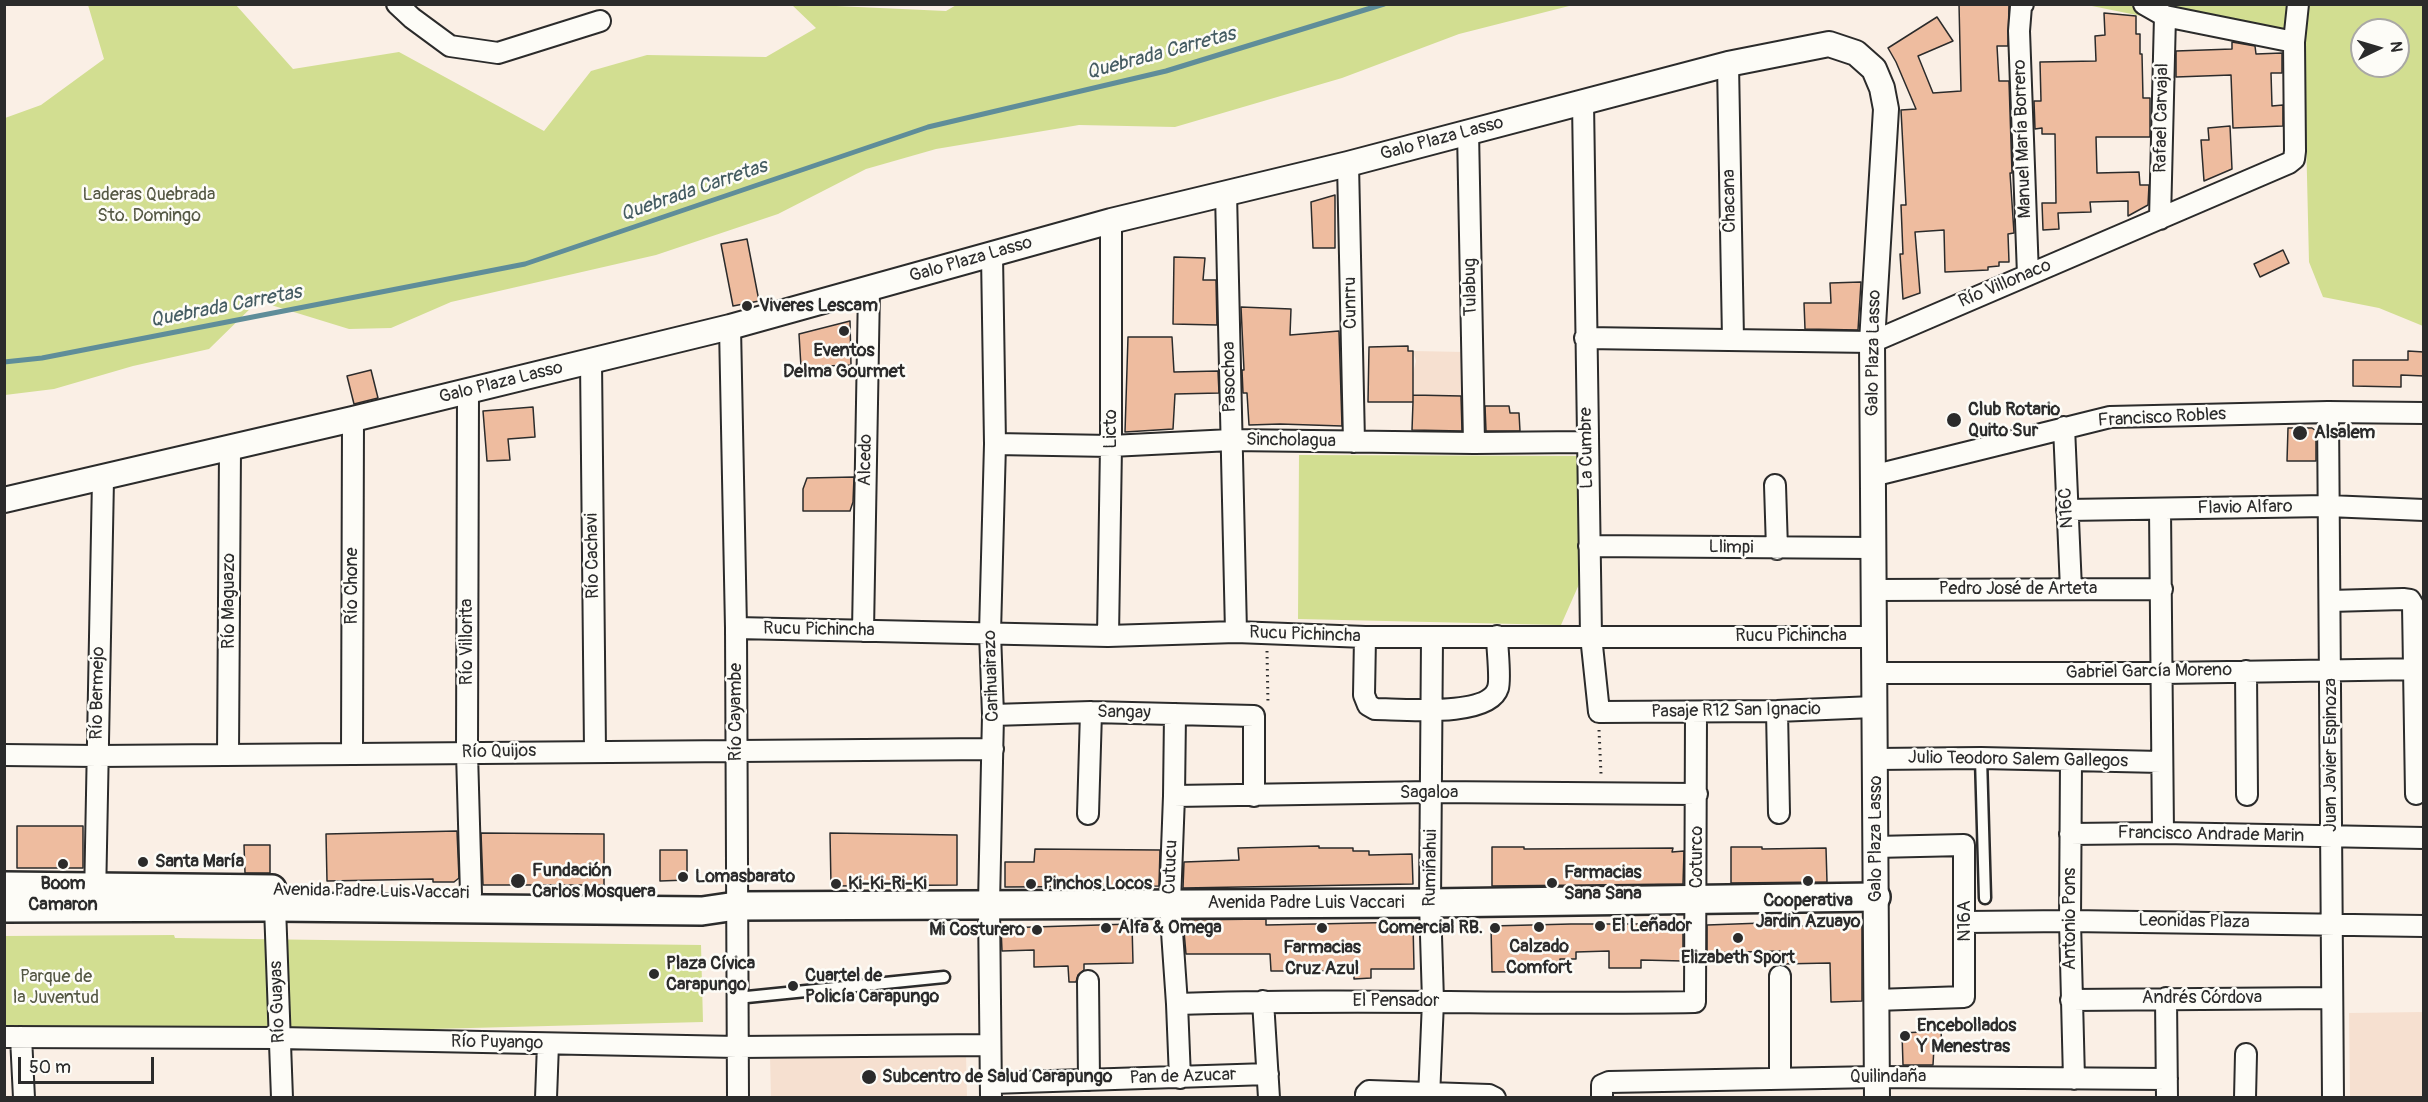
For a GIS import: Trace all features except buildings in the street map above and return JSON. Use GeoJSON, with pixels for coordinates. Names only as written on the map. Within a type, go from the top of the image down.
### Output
{"type":"FeatureCollection","features":[{"type":"Feature","properties":{"kind":"main road","name":"Avenida Padre Luis Vaccari"},"geometry":{"type":"LineString","coordinates":[[4,886],[95,897],[275,907],[702,911],[736,906],[989,904],[1171,914],[1430,903],[1876,897]]}},
{"type":"Feature","properties":{"kind":"main road","name":"Avenida Padre Luis Vaccari"},"geometry":{"type":"LineString","coordinates":[[4,908],[95,897],[471,894],[705,894],[736,906]]}},
{"type":"Feature","properties":{"kind":"street"},"geometry":{"type":"LineString","coordinates":[[397,4],[450,46],[498,53],[600,21]]}},
{"type":"Feature","properties":{"kind":"street"},"geometry":{"type":"LineString","coordinates":[[2144,4],[2165,16],[2294,42],[2298,4]]}},
{"type":"Feature","properties":{"kind":"street","name":"Manuel María Borrero"},"geometry":{"type":"LineString","coordinates":[[2021,5],[2019,31],[2028,275]]}},
{"type":"Feature","properties":{"kind":"street","name":"Rafael Carvajal"},"geometry":{"type":"LineString","coordinates":[[2160,219],[2165,16]]}},
{"type":"Feature","properties":{"kind":"street","name":"Río Villonaco"},"geometry":{"type":"LineString","coordinates":[[1585,338],[1872,342],[2289,163],[2294,159],[2294,42]]}},
{"type":"Feature","properties":{"kind":"street","name":"Galo Plaza Lasso"},"geometry":{"type":"LineString","coordinates":[[4,500],[103,479],[730,327],[1111,221],[1348,164],[1728,64],[1829,44],[1856,53],[1874,69],[1882,88],[1886,109],[1872,342],[1877,1087]]}},
{"type":"Feature","properties":{"kind":"street","name":"Chacana"},"geometry":{"type":"LineString","coordinates":[[1728,64],[1733,339]]}},
{"type":"Feature","properties":{"kind":"street","name":"La Cumbre"},"geometry":{"type":"LineString","coordinates":[[1583,102],[1586,442],[1591,636],[1599,712]]}},
{"type":"Feature","properties":{"kind":"street","name":"Tulabug"},"geometry":{"type":"LineString","coordinates":[[1468,131],[1474,443]]}},
{"type":"Feature","properties":{"kind":"street","name":"Cunrru"},"geometry":{"type":"LineString","coordinates":[[1348,164],[1354,442]]}},
{"type":"Feature","properties":{"kind":"street","name":"Pasochoa"},"geometry":{"type":"LineString","coordinates":[[1226,193],[1236,632]]}},
{"type":"Feature","properties":{"kind":"street","name":"Licto"},"geometry":{"type":"LineString","coordinates":[[1108,636],[1111,221]]}},
{"type":"Feature","properties":{"kind":"street","name":"Carihuairazo"},"geometry":{"type":"LineString","coordinates":[[991,1090],[989,904],[993,715],[990,633],[995,444],[992,255]]}},
{"type":"Feature","properties":{"kind":"street","name":"Alcedo"},"geometry":{"type":"LineString","coordinates":[[863,631],[869,289]]}},
{"type":"Feature","properties":{"kind":"street","name":"Río Cayambe"},"geometry":{"type":"LineString","coordinates":[[730,327],[736,628],[738,1098]]}},
{"type":"Feature","properties":{"kind":"street","name":"Río Cachavi"},"geometry":{"type":"LineString","coordinates":[[591,361],[596,751]]}},
{"type":"Feature","properties":{"kind":"street","name":"Río Villorita"},"geometry":{"type":"LineString","coordinates":[[468,391],[467,753],[471,894]]}},
{"type":"Feature","properties":{"kind":"street","name":"Francisco Robles"},"geometry":{"type":"LineString","coordinates":[[1872,476],[2110,417],[2328,412],[2424,413]]}},
{"type":"Feature","properties":{"kind":"street","name":"Juan Javier Espinoza"},"geometry":{"type":"LineString","coordinates":[[2328,412],[2333,1098]]}},
{"type":"Feature","properties":{"kind":"street","name":"Río Chone"},"geometry":{"type":"LineString","coordinates":[[352,753],[353,419]]}},
{"type":"Feature","properties":{"kind":"street","name":"N16C"},"geometry":{"type":"LineString","coordinates":[[2064,427],[2071,588]]}},
{"type":"Feature","properties":{"kind":"street","name":"Sincholagua"},"geometry":{"type":"LineString","coordinates":[[995,444],[1111,446],[1231,440],[1586,442]]}},
{"type":"Feature","properties":{"kind":"street","name":"Río Maguazo"},"geometry":{"type":"LineString","coordinates":[[228,754],[230,448]]}},
{"type":"Feature","properties":{"kind":"street","name":"Río Bermejo"},"geometry":{"type":"LineString","coordinates":[[95,897],[103,479]]}},
{"type":"Feature","properties":{"kind":"street"},"geometry":{"type":"LineString","coordinates":[[1774,485],[1777,549]]}},
{"type":"Feature","properties":{"kind":"street","name":"Flavio Alfaro"},"geometry":{"type":"LineString","coordinates":[[2067,510],[2328,506],[2424,510]]}},
{"type":"Feature","properties":{"kind":"street"},"geometry":{"type":"LineString","coordinates":[[2160,509],[2163,833]]}},
{"type":"Feature","properties":{"kind":"street","name":"Llimpi"},"geometry":{"type":"LineString","coordinates":[[1589,546],[1873,548]]}},
{"type":"Feature","properties":{"kind":"street","name":"Pedro José de Arteta"},"geometry":{"type":"LineString","coordinates":[[1874,590],[2162,589]]}},
{"type":"Feature","properties":{"kind":"street"},"geometry":{"type":"LineString","coordinates":[[2330,601],[2410,600],[2413,605],[2418,668],[2416,794]]}},
{"type":"Feature","properties":{"kind":"street","name":"Rucu Pichincha"},"geometry":{"type":"LineString","coordinates":[[736,628],[1108,636],[1236,632],[1365,638],[1873,637]]}},
{"type":"Feature","properties":{"kind":"street"},"geometry":{"type":"LineString","coordinates":[[1365,638],[1364,695],[1368,705],[1375,709],[1432,710],[1479,705],[1490,700],[1498,688],[1497,636]]}},
{"type":"Feature","properties":{"kind":"street","name":"Rumiñahui"},"geometry":{"type":"LineString","coordinates":[[1429,1095],[1433,1001],[1430,903],[1432,638]]}},
{"type":"Feature","properties":{"kind":"street","name":"Gabriel García Moreno"},"geometry":{"type":"LineString","coordinates":[[1874,673],[2163,673],[2418,668]]}},
{"type":"Feature","properties":{"kind":"street"},"geometry":{"type":"LineString","coordinates":[[2246,671],[2247,795]]}},
{"type":"Feature","properties":{"kind":"street","name":"Pasaje R12 San Ignacio"},"geometry":{"type":"LineString","coordinates":[[1599,712],[1696,713],[1874,707]]}},
{"type":"Feature","properties":{"kind":"street"},"geometry":{"type":"LineString","coordinates":[[1777,711],[1779,813]]}},
{"type":"Feature","properties":{"kind":"street"},"geometry":{"type":"LineString","coordinates":[[1088,814],[1091,712]]}},
{"type":"Feature","properties":{"kind":"street","name":"Sangay"},"geometry":{"type":"LineString","coordinates":[[993,715],[1091,712],[1254,716]]}},
{"type":"Feature","properties":{"kind":"street","name":"Coturco"},"geometry":{"type":"LineString","coordinates":[[1695,1002],[1696,713]]}},
{"type":"Feature","properties":{"kind":"street","name":"Cutucu"},"geometry":{"type":"LineString","coordinates":[[1171,914],[1175,714]]}},
{"type":"Feature","properties":{"kind":"street"},"geometry":{"type":"LineString","coordinates":[[1254,716],[1254,796]]}},
{"type":"Feature","properties":{"kind":"street","name":"Río Quijos"},"geometry":{"type":"LineString","coordinates":[[4,755],[993,748]]}},
{"type":"Feature","properties":{"kind":"street","name":"Julio Teodoro Salem Gallegos"},"geometry":{"type":"LineString","coordinates":[[1875,759],[1981,758],[2161,762]]}},
{"type":"Feature","properties":{"kind":"street","name":"Antonio Pons"},"geometry":{"type":"LineString","coordinates":[[2071,760],[2070,921],[2074,1079]]}},
{"type":"Feature","properties":{"kind":"street","name":"Sagaloa"},"geometry":{"type":"LineString","coordinates":[[1173,803],[1254,796],[1432,792],[1697,794]]}},
{"type":"Feature","properties":{"kind":"street","name":"Francisco Andrade Marin"},"geometry":{"type":"LineString","coordinates":[[2070,834],[2163,833],[2424,838]]}},
{"type":"Feature","properties":{"kind":"street","name":"N16A"},"geometry":{"type":"LineString","coordinates":[[1875,848],[1964,845],[1965,922],[1964,997],[1876,1000]]}},
{"type":"Feature","properties":{"kind":"street","name":"Río Guayas"},"geometry":{"type":"LineString","coordinates":[[275,907],[282,1098]]}},
{"type":"Feature","properties":{"kind":"street"},"geometry":{"type":"LineString","coordinates":[[1171,914],[1180,1078]]}},
{"type":"Feature","properties":{"kind":"street","name":"Leonidas Plaza"},"geometry":{"type":"LineString","coordinates":[[1965,922],[2070,921],[2424,926]]}},
{"type":"Feature","properties":{"kind":"street"},"geometry":{"type":"LineString","coordinates":[[1780,976],[1780,1079]]}},
{"type":"Feature","properties":{"kind":"street"},"geometry":{"type":"LineString","coordinates":[[1088,981],[1089,1080]]}},
{"type":"Feature","properties":{"kind":"street"},"geometry":{"type":"LineString","coordinates":[[2166,998],[2167,1088]]}},
{"type":"Feature","properties":{"kind":"street","name":"Andrés Córdova"},"geometry":{"type":"LineString","coordinates":[[2071,1000],[2332,998]]}},
{"type":"Feature","properties":{"kind":"street"},"geometry":{"type":"LineString","coordinates":[[1263,1001],[1269,1098]]}},
{"type":"Feature","properties":{"kind":"street","name":"El Pensador"},"geometry":{"type":"LineString","coordinates":[[1177,1004],[1263,1001],[1603,1004],[1695,1002]]}},
{"type":"Feature","properties":{"kind":"street"},"geometry":{"type":"LineString","coordinates":[[13,1037],[24,1098]]}},
{"type":"Feature","properties":{"kind":"street","name":"Río Puyango"},"geometry":{"type":"LineString","coordinates":[[13,1037],[279,1038],[738,1047],[990,1045]]}},
{"type":"Feature","properties":{"kind":"street"},"geometry":{"type":"LineString","coordinates":[[546,1098],[548,1044]]}},
{"type":"Feature","properties":{"kind":"street"},"geometry":{"type":"LineString","coordinates":[[2245,1098],[2246,1054]]}},
{"type":"Feature","properties":{"kind":"street","name":"Pan de Azucar"},"geometry":{"type":"LineString","coordinates":[[991,1090],[1089,1080],[1268,1074]]}},
{"type":"Feature","properties":{"kind":"street","name":"Quilindaña"},"geometry":{"type":"LineString","coordinates":[[1605,1090],[1780,1079],[1877,1087],[2074,1079],[2167,1088]]}},
{"type":"Feature","properties":{"kind":"street"},"geometry":{"type":"LineString","coordinates":[[1366,1098],[1369,1091],[1429,1095],[1489,1095],[1495,1098]]}},
{"type":"Feature","properties":{"kind":"lane"},"geometry":{"type":"LineString","coordinates":[[1981,758],[1985,898]]}},
{"type":"Feature","properties":{"kind":"lane"},"geometry":{"type":"LineString","coordinates":[[737,998],[944,977]]}},
{"type":"Feature","properties":{"kind":"path"},"geometry":{"type":"LineString","coordinates":[[1254,716],[1265,714],[1268,710],[1267,633]]}},
{"type":"Feature","properties":{"kind":"path"},"geometry":{"type":"LineString","coordinates":[[1599,712],[1602,794]]}},
{"type":"Feature","properties":{"kind":"shaded area"},"geometry":{"type":"Polygon","coordinates":[[[1413,351],[1465,352],[1465,396],[1462,401],[1414,400],[1413,373],[1416,361],[1413,351]]]}},
{"type":"Feature","properties":{"kind":"shaded area"},"geometry":{"type":"Polygon","coordinates":[[[2423,1012],[2423,1097],[2350,1097],[2349,1013],[2423,1012]]]}},
{"type":"Feature","properties":{"kind":"shaded area","name":"Subcentro de Salud Carapungo"},"geometry":{"type":"Polygon","coordinates":[[[966,1053],[967,1097],[771,1097],[770,1056],[966,1053]]]}},
{"type":"Feature","properties":{"kind":"green space","name":"Laderas Quebrada Sto. Domingo"},"geometry":{"type":"Polygon","coordinates":[[[834,4],[836,6],[946,11],[958,4],[1573,5],[1459,34],[1342,78],[1175,127],[1079,125],[936,149],[866,169],[778,214],[656,255],[451,302],[391,328],[349,329],[258,301],[209,349],[133,366],[54,389],[5,395],[5,118],[41,105],[104,59],[88,5],[236,5],[293,69],[399,52],[544,131],[591,71],[647,55],[766,57],[816,28],[792,5],[834,4]]]}},
{"type":"Feature","properties":{"kind":"green space"},"geometry":{"type":"Polygon","coordinates":[[[2087,5],[2423,5],[2423,326],[2379,308],[2323,297],[2309,262],[2304,49],[2087,5]]]}},
{"type":"Feature","properties":{"kind":"green space"},"geometry":{"type":"Polygon","coordinates":[[[1299,455],[1579,456],[1580,582],[1561,625],[1298,619],[1299,455]]]}},
{"type":"Feature","properties":{"kind":"green space","name":"Parque de la Juventud"},"geometry":{"type":"Polygon","coordinates":[[[174,935],[175,938],[701,945],[703,1022],[5,1040],[4,936],[174,935]]]}},
{"type":"Feature","properties":{"kind":"waterway","name":"Quebrada Carretas"},"geometry":{"type":"LineString","coordinates":[[4,362],[42,358],[525,264],[928,127],[1166,71],[1384,4]]}},
{"type":"Feature","properties":{"kind":"place","name":"Viveres Lescam"},"geometry":{"type":"Point","coordinates":[747,306]}},
{"type":"Feature","properties":{"kind":"place","name":"Eventos Delma Gourmet"},"geometry":{"type":"Point","coordinates":[844,331]}},
{"type":"Feature","properties":{"kind":"place","name":"Club Rotario Quito Sur"},"geometry":{"type":"Point","coordinates":[1954,420]}},
{"type":"Feature","properties":{"kind":"place","name":"Alsalem"},"geometry":{"type":"Point","coordinates":[2300,433]}},
{"type":"Feature","properties":{"kind":"place","name":"Santa María"},"geometry":{"type":"Point","coordinates":[143,862]}},
{"type":"Feature","properties":{"kind":"place","name":"Boom Camaron"},"geometry":{"type":"Point","coordinates":[63,864]}},
{"type":"Feature","properties":{"kind":"place","name":"Lomasbarato"},"geometry":{"type":"Point","coordinates":[683,877]}},
{"type":"Feature","properties":{"kind":"place","name":"Fundación Carlos Mosquera"},"geometry":{"type":"Point","coordinates":[518,881]}},
{"type":"Feature","properties":{"kind":"place","name":"Cooperativa Jardin Azuayo"},"geometry":{"type":"Point","coordinates":[1808,881]}},
{"type":"Feature","properties":{"kind":"place","name":"Farmacias Sana Sana"},"geometry":{"type":"Point","coordinates":[1552,883]}},
{"type":"Feature","properties":{"kind":"place","name":"Ki-Ki-Ri-Ki"},"geometry":{"type":"Point","coordinates":[836,884]}},
{"type":"Feature","properties":{"kind":"place","name":"Pinchos Locos"},"geometry":{"type":"Point","coordinates":[1031,884]}},
{"type":"Feature","properties":{"kind":"place","name":"El Leñador"},"geometry":{"type":"Point","coordinates":[1600,926]}},
{"type":"Feature","properties":{"kind":"place","name":"Calzado Comfort"},"geometry":{"type":"Point","coordinates":[1539,927]}},
{"type":"Feature","properties":{"kind":"place","name":"Alfa & Omega"},"geometry":{"type":"Point","coordinates":[1106,928]}},
{"type":"Feature","properties":{"kind":"place","name":"Farmacias Cruz Azul"},"geometry":{"type":"Point","coordinates":[1322,928]}},
{"type":"Feature","properties":{"kind":"place","name":"Comercial RB."},"geometry":{"type":"Point","coordinates":[1495,928]}},
{"type":"Feature","properties":{"kind":"place","name":"Mi Costurero"},"geometry":{"type":"Point","coordinates":[1037,930]}},
{"type":"Feature","properties":{"kind":"place","name":"Elizabeth Sport"},"geometry":{"type":"Point","coordinates":[1738,938]}},
{"type":"Feature","properties":{"kind":"place","name":"Plaza Cívica Carapungo"},"geometry":{"type":"Point","coordinates":[654,974]}},
{"type":"Feature","properties":{"kind":"place","name":"Cuartel de Policía Carapungo"},"geometry":{"type":"Point","coordinates":[793,986]}},
{"type":"Feature","properties":{"kind":"place","name":"Encebollados Y Menestras"},"geometry":{"type":"Point","coordinates":[1905,1036]}},
{"type":"Feature","properties":{"kind":"place","name":"Subcentro de Salud Carapungo"},"geometry":{"type":"Point","coordinates":[869,1077]}}]}
